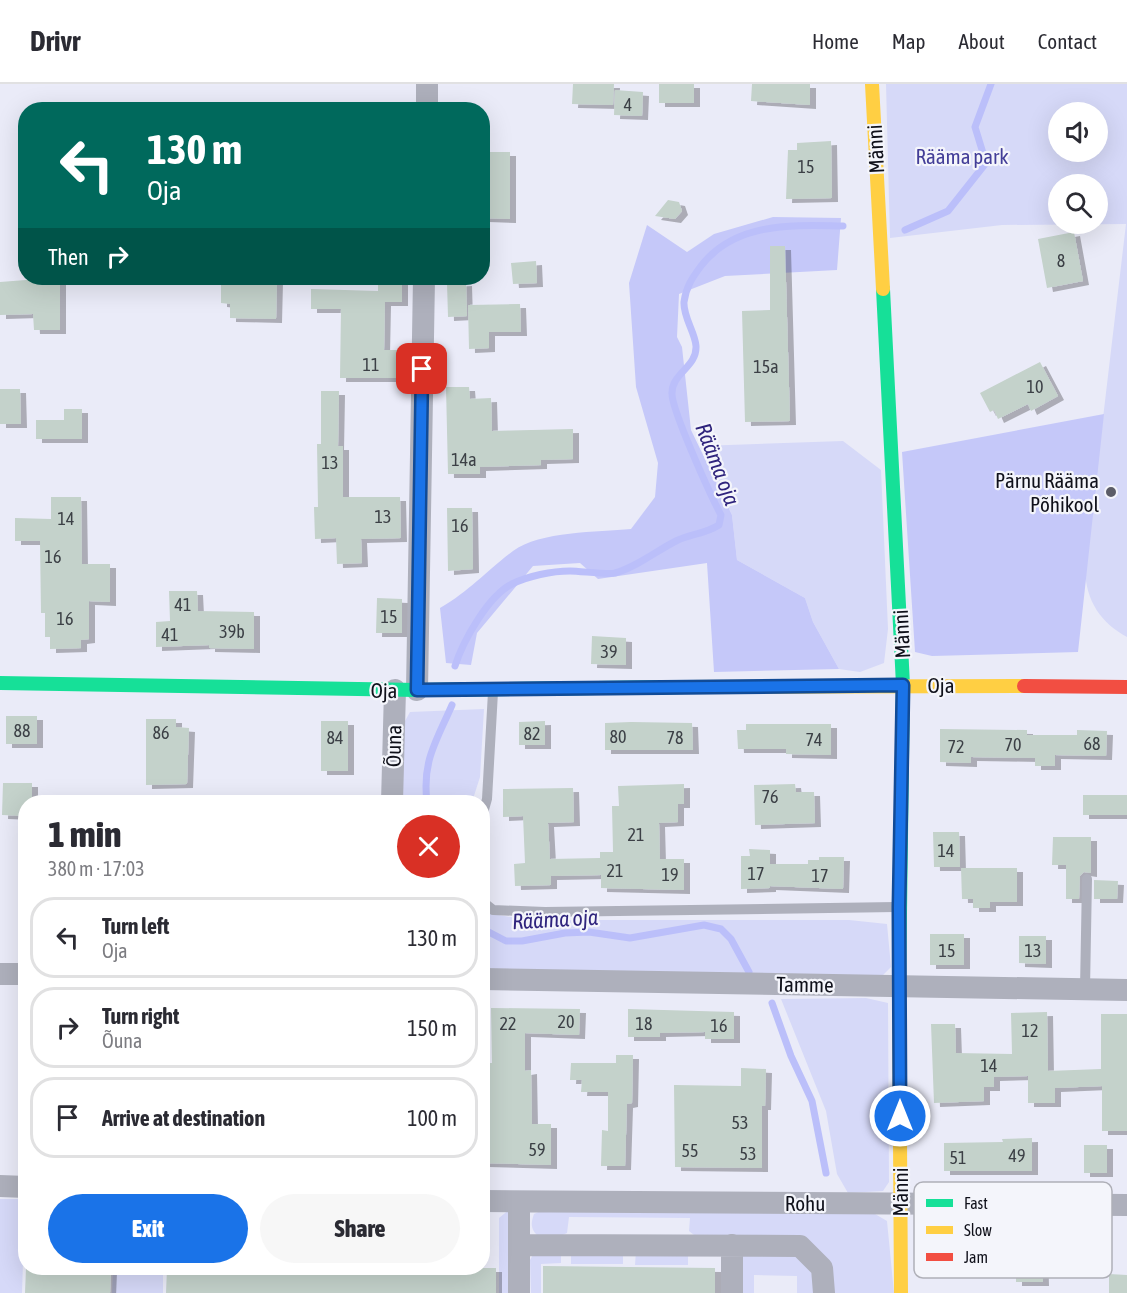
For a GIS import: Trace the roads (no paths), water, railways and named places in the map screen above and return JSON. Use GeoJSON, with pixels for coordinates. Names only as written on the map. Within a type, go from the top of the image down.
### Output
{"type":"FeatureCollection","features":[{"type":"Feature","properties":{"kind":"street"},"geometry":{"type":"LineString","coordinates":[[427,84],[427,102]]}},
{"type":"Feature","properties":{"kind":"street","name":"Männi"},"geometry":{"type":"LineString","coordinates":[[872,84],[903,685],[899,907],[901,1293]]}},
{"type":"Feature","properties":{"kind":"street","name":"Õuna"},"geometry":{"type":"LineString","coordinates":[[393,795],[406,690],[424,285]]}},
{"type":"Feature","properties":{"kind":"street","name":"Oja"},"geometry":{"type":"LineString","coordinates":[[0,683],[406,690],[903,685],[1127,687]]}},
{"type":"Feature","properties":{"kind":"street"},"geometry":{"type":"LineString","coordinates":[[0,974],[18,974]]}},
{"type":"Feature","properties":{"kind":"street","name":"Tamme"},"geometry":{"type":"LineString","coordinates":[[490,979],[1127,990]]}},
{"type":"Feature","properties":{"kind":"street"},"geometry":{"type":"LineString","coordinates":[[0,1186],[18,1187]]}},
{"type":"Feature","properties":{"kind":"street","name":"Rohu"},"geometry":{"type":"LineString","coordinates":[[490,1201],[914,1203]]}},
{"type":"Feature","properties":{"kind":"street"},"geometry":{"type":"LineString","coordinates":[[519,1202],[519,1293]]}},
{"type":"Feature","properties":{"kind":"street","name":"Rohu"},"geometry":{"type":"LineString","coordinates":[[1112,1205],[1127,1205]]}},
{"type":"Feature","properties":{"kind":"street"},"geometry":{"type":"LineString","coordinates":[[519,1245],[800,1246],[822,1268],[824,1293]]}},
{"type":"Feature","properties":{"kind":"street"},"geometry":{"type":"LineString","coordinates":[[732,1245],[732,1293]]}},
{"type":"Feature","properties":{"kind":"lane"},"geometry":{"type":"LineString","coordinates":[[487,795],[493,689]]}},
{"type":"Feature","properties":{"kind":"lane"},"geometry":{"type":"LineString","coordinates":[[1084,989],[1087,879]]}},
{"type":"Feature","properties":{"kind":"lane"},"geometry":{"type":"LineString","coordinates":[[490,908],[493,910],[545,912],[899,907]]}},
{"type":"Feature","properties":{"kind":"waterway","name":"Rääma oja"},"geometry":{"type":"LineString","coordinates":[[905,230],[948,211],[986,163],[975,127],[991,84]]}},
{"type":"Feature","properties":{"kind":"waterway","name":"Rääma oja"},"geometry":{"type":"LineString","coordinates":[[455,666],[478,620],[494,598],[512,584],[533,576],[556,572],[615,573],[639,563],[676,541],[719,525],[721,515],[684,434],[673,402],[673,386],[693,359],[696,346],[684,308],[688,287],[701,266],[715,252],[730,241],[747,234],[785,227],[843,226]]}},
{"type":"Feature","properties":{"kind":"waterway","name":"Rääma oja"},"geometry":{"type":"LineString","coordinates":[[426,795],[428,763],[452,705]]}},
{"type":"Feature","properties":{"kind":"waterway","name":"Rääma oja"},"geometry":{"type":"LineString","coordinates":[[490,933],[506,941],[589,932],[630,938],[704,925],[721,929],[731,939],[749,972]]}},
{"type":"Feature","properties":{"kind":"waterway","name":"Rääma oja"},"geometry":{"type":"LineString","coordinates":[[772,1003],[791,1056],[812,1101],[826,1173]]}},
{"type":"Feature","properties":{"kind":"place","name":"Pärnu Rääma Põhikool"},"geometry":{"type":"Point","coordinates":[1111,492]}},
{"type":"Feature","properties":{"kind":"park label","name":"Rääma park"},"geometry":{"type":"Point","coordinates":[962,156]}}]}
